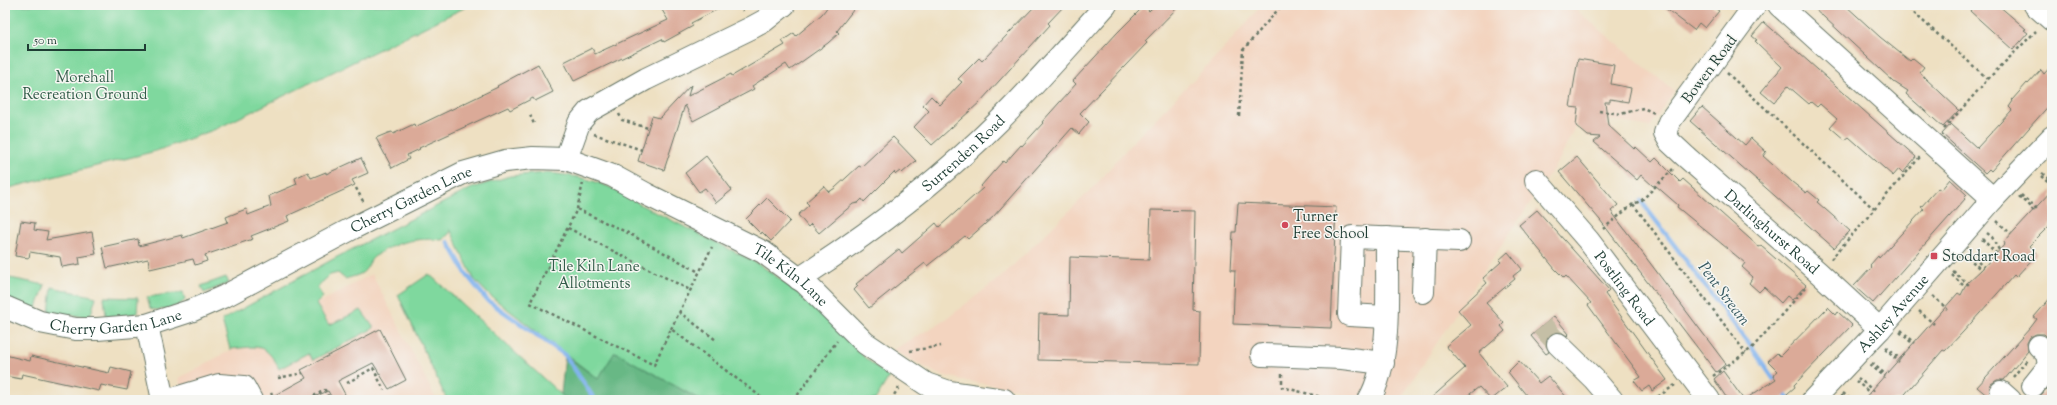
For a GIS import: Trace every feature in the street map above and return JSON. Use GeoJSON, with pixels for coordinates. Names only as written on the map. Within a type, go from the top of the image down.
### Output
{"type":"FeatureCollection","features":[{"type":"Feature","properties":{"kind":"street"},"geometry":{"type":"LineString","coordinates":[[566,159],[579,123],[589,111],[646,79],[758,24],[784,5]]}},
{"type":"Feature","properties":{"kind":"street","name":"Surrenden Road"},"geometry":{"type":"LineString","coordinates":[[799,279],[866,233],[945,172],[999,121],[1106,5]]}},
{"type":"Feature","properties":{"kind":"street"},"geometry":{"type":"LineString","coordinates":[[1779,5],[1994,209]]}},
{"type":"Feature","properties":{"kind":"street"},"geometry":{"type":"LineString","coordinates":[[2035,5],[2044,25]]}},
{"type":"Feature","properties":{"kind":"street","name":"Bowen Road"},"geometry":{"type":"LineString","coordinates":[[1667,128],[1715,62],[1753,6]]}},
{"type":"Feature","properties":{"kind":"street","name":"Darlinghurst Road"},"geometry":{"type":"LineString","coordinates":[[1667,128],[1670,142],[1887,334]]}},
{"type":"Feature","properties":{"kind":"street","name":"Ashley Avenue"},"geometry":{"type":"LineString","coordinates":[[1813,400],[1887,334],[1994,209],[2052,137]]}},
{"type":"Feature","properties":{"kind":"street","name":"Cherry Garden Lane"},"geometry":{"type":"LineString","coordinates":[[5,307],[40,322],[76,328],[97,329],[147,325],[193,310],[219,299],[353,228],[468,172],[504,161],[533,158],[566,159]]}},
{"type":"Feature","properties":{"kind":"street","name":"Tile Kiln Lane"},"geometry":{"type":"LineString","coordinates":[[566,159],[598,169],[613,176],[719,232],[764,252],[799,279],[865,343],[926,384],[949,392],[1004,400]]}},
{"type":"Feature","properties":{"kind":"street","name":"Postling Road"},"geometry":{"type":"LineString","coordinates":[[1536,180],[1588,240],[1709,400]]}},
{"type":"Feature","properties":{"kind":"street"},"geometry":{"type":"LineString","coordinates":[[1386,317],[1349,315],[1352,237],[1459,241]]}},
{"type":"Feature","properties":{"kind":"street"},"geometry":{"type":"LineString","coordinates":[[1369,400],[1379,378],[1383,363],[1386,317],[1387,238]]}},
{"type":"Feature","properties":{"kind":"street"},"geometry":{"type":"LineString","coordinates":[[1423,292],[1425,240]]}},
{"type":"Feature","properties":{"kind":"street"},"geometry":{"type":"LineString","coordinates":[[147,325],[163,400]]}},
{"type":"Feature","properties":{"kind":"street"},"geometry":{"type":"LineString","coordinates":[[1558,344],[1594,379],[1612,400]]}},
{"type":"Feature","properties":{"kind":"street"},"geometry":{"type":"LineString","coordinates":[[2019,394],[2047,353]]}},
{"type":"Feature","properties":{"kind":"street"},"geometry":{"type":"LineString","coordinates":[[1262,355],[1342,358],[1383,363]]}},
{"type":"Feature","properties":{"kind":"street"},"geometry":{"type":"LineString","coordinates":[[169,400],[219,385],[244,387],[251,400]]}},
{"type":"Feature","properties":{"kind":"path"},"geometry":{"type":"LineString","coordinates":[[1239,116],[1243,50],[1282,5]]}},
{"type":"Feature","properties":{"kind":"path"},"geometry":{"type":"LineString","coordinates":[[1905,5],[1988,79]]}},
{"type":"Feature","properties":{"kind":"path"},"geometry":{"type":"LineString","coordinates":[[1944,130],[1988,79],[2044,25]]}},
{"type":"Feature","properties":{"kind":"path"},"geometry":{"type":"LineString","coordinates":[[1715,62],[1874,209]]}},
{"type":"Feature","properties":{"kind":"path"},"geometry":{"type":"LineString","coordinates":[[1599,111],[1621,114],[1643,108],[1667,128]]}},
{"type":"Feature","properties":{"kind":"path"},"geometry":{"type":"LineString","coordinates":[[618,112],[622,120],[648,128]]}},
{"type":"Feature","properties":{"kind":"path"},"geometry":{"type":"LineString","coordinates":[[530,115],[534,124]]}},
{"type":"Feature","properties":{"kind":"path"},"geometry":{"type":"LineString","coordinates":[[590,132],[642,150]]}},
{"type":"Feature","properties":{"kind":"path"},"geometry":{"type":"LineString","coordinates":[[1830,259],[1924,152]]}},
{"type":"Feature","properties":{"kind":"path"},"geometry":{"type":"LineString","coordinates":[[1588,240],[1633,204],[1641,201],[1685,156]]}},
{"type":"Feature","properties":{"kind":"path"},"geometry":{"type":"LineString","coordinates":[[2052,182],[2037,170],[2052,186]]}},
{"type":"Feature","properties":{"kind":"path"},"geometry":{"type":"LineString","coordinates":[[356,188],[365,205]]}},
{"type":"Feature","properties":{"kind":"path"},"geometry":{"type":"LineString","coordinates":[[581,191],[577,209],[530,303],[654,365],[719,232]]}},
{"type":"Feature","properties":{"kind":"path"},"geometry":{"type":"LineString","coordinates":[[2017,192],[2036,210]]}},
{"type":"Feature","properties":{"kind":"path"},"geometry":{"type":"LineString","coordinates":[[1633,204],[1746,353]]}},
{"type":"Feature","properties":{"kind":"path"},"geometry":{"type":"LineString","coordinates":[[577,209],[628,233],[699,272]]}},
{"type":"Feature","properties":{"kind":"path"},"geometry":{"type":"LineString","coordinates":[[1994,209],[2012,234]]}},
{"type":"Feature","properties":{"kind":"path"},"geometry":{"type":"LineString","coordinates":[[568,228],[690,290]]}},
{"type":"Feature","properties":{"kind":"path"},"geometry":{"type":"LineString","coordinates":[[1984,231],[1992,237],[1998,250]]}},
{"type":"Feature","properties":{"kind":"path"},"geometry":{"type":"LineString","coordinates":[[1979,236],[1996,253]]}},
{"type":"Feature","properties":{"kind":"path"},"geometry":{"type":"LineString","coordinates":[[1981,270],[1965,252],[1984,267]]}},
{"type":"Feature","properties":{"kind":"path"},"geometry":{"type":"LineString","coordinates":[[1950,268],[1969,285]]}},
{"type":"Feature","properties":{"kind":"path"},"geometry":{"type":"LineString","coordinates":[[1947,271],[1965,287]]}},
{"type":"Feature","properties":{"kind":"path"},"geometry":{"type":"LineString","coordinates":[[1709,378],[1746,353],[1811,282]]}},
{"type":"Feature","properties":{"kind":"path"},"geometry":{"type":"LineString","coordinates":[[1928,291],[1947,309]]}},
{"type":"Feature","properties":{"kind":"path"},"geometry":{"type":"LineString","coordinates":[[1914,306],[1934,324]]}},
{"type":"Feature","properties":{"kind":"path"},"geometry":{"type":"LineString","coordinates":[[679,312],[716,340]]}},
{"type":"Feature","properties":{"kind":"path"},"geometry":{"type":"LineString","coordinates":[[794,400],[849,326]]}},
{"type":"Feature","properties":{"kind":"path"},"geometry":{"type":"LineString","coordinates":[[671,329],[765,400]]}},
{"type":"Feature","properties":{"kind":"path"},"geometry":{"type":"LineString","coordinates":[[1887,334],[1914,344]]}},
{"type":"Feature","properties":{"kind":"path"},"geometry":{"type":"LineString","coordinates":[[1887,334],[1900,361]]}},
{"type":"Feature","properties":{"kind":"path"},"geometry":{"type":"LineString","coordinates":[[902,352],[941,346]]}},
{"type":"Feature","properties":{"kind":"path"},"geometry":{"type":"LineString","coordinates":[[2019,394],[2047,353]]}},
{"type":"Feature","properties":{"kind":"path"},"geometry":{"type":"LineString","coordinates":[[1867,359],[1885,376]]}},
{"type":"Feature","properties":{"kind":"path"},"geometry":{"type":"LineString","coordinates":[[347,383],[373,368],[384,390]]}},
{"type":"Feature","properties":{"kind":"path"},"geometry":{"type":"LineString","coordinates":[[278,378],[303,373]]}},
{"type":"Feature","properties":{"kind":"path"},"geometry":{"type":"LineString","coordinates":[[1851,377],[1872,392],[1854,374]]}},
{"type":"Feature","properties":{"kind":"path"},"geometry":{"type":"LineString","coordinates":[[1653,400],[1676,384]]}},
{"type":"Feature","properties":{"kind":"path"},"geometry":{"type":"LineString","coordinates":[[310,400],[310,398],[325,390],[330,400]]}},
{"type":"Feature","properties":{"kind":"path"},"geometry":{"type":"LineString","coordinates":[[271,393],[275,400]]}},
{"type":"Feature","properties":{"kind":"shaded area","name":"Turner Free School"},"geometry":{"type":"Polygon","coordinates":[[[1262,5],[1570,5],[1674,91],[1650,127],[1580,115],[1561,157],[1458,310],[1400,400],[1089,400],[967,381],[938,374],[893,350],[945,320],[1002,276],[1094,187],[1130,145],[1228,44],[1262,5]]]}},
{"type":"Feature","properties":{"kind":"shaded area"},"geometry":{"type":"Polygon","coordinates":[[[372,274],[436,399],[183,400],[179,378],[372,274]]]}},
{"type":"Feature","properties":{"kind":"green space","name":"Morehall Recreation Ground"},"geometry":{"type":"Polygon","coordinates":[[[5,5],[470,5],[216,129],[156,151],[5,189],[5,5]]]}},
{"type":"Feature","properties":{"kind":"green space","name":"Tile Kiln Lane Allotments"},"geometry":{"type":"Polygon","coordinates":[[[546,173],[583,178],[600,183],[629,196],[639,204],[759,264],[798,292],[835,326],[864,357],[889,377],[875,400],[700,400],[615,352],[598,379],[488,294],[474,279],[450,229],[450,233],[442,240],[424,239],[398,244],[374,257],[364,272],[345,279],[338,273],[330,275],[317,287],[323,297],[316,304],[329,325],[361,310],[374,328],[313,360],[309,353],[279,369],[274,360],[264,350],[254,347],[230,349],[222,320],[337,257],[472,188],[510,176],[546,173]]]}},
{"type":"Feature","properties":{"kind":"green space"},"geometry":{"type":"Polygon","coordinates":[[[429,274],[567,400],[447,400],[398,295],[429,274]]]}},
{"type":"Feature","properties":{"kind":"green space"},"geometry":{"type":"Polygon","coordinates":[[[5,277],[45,285],[36,310],[5,298],[5,277]]]}},
{"type":"Feature","properties":{"kind":"green space"},"geometry":{"type":"Polygon","coordinates":[[[226,277],[229,283],[204,293],[201,286],[226,277]]]}},
{"type":"Feature","properties":{"kind":"green space"},"geometry":{"type":"Polygon","coordinates":[[[52,287],[96,297],[90,317],[49,313],[52,287]]]}},
{"type":"Feature","properties":{"kind":"green space"},"geometry":{"type":"Polygon","coordinates":[[[183,292],[185,300],[174,307],[163,310],[150,308],[147,297],[183,292]]]}},
{"type":"Feature","properties":{"kind":"green space"},"geometry":{"type":"Polygon","coordinates":[[[104,297],[138,298],[137,313],[123,316],[106,316],[104,297]]]}},
{"type":"Feature","properties":{"kind":"green space"},"geometry":{"type":"Polygon","coordinates":[[[615,352],[700,400],[567,400],[561,394],[565,355],[598,379],[615,352]]]}},
{"type":"Feature","properties":{"kind":"building"},"geometry":{"type":"Polygon","coordinates":[[[671,5],[726,5],[691,23],[693,26],[664,42],[662,39],[574,81],[564,62],[592,48],[595,54],[668,20],[662,10],[671,5]]]}},
{"type":"Feature","properties":{"kind":"building"},"geometry":{"type":"Polygon","coordinates":[[[829,5],[857,5],[837,31],[839,33],[828,43],[790,70],[786,64],[752,86],[754,89],[693,121],[685,105],[664,170],[638,161],[652,116],[660,118],[691,85],[688,96],[731,74],[732,76],[785,45],[782,41],[794,33],[796,36],[822,14],[829,5]]]}},
{"type":"Feature","properties":{"kind":"building"},"geometry":{"type":"Polygon","coordinates":[[[1036,5],[1065,5],[1048,23],[1050,25],[980,102],[932,145],[914,127],[929,111],[923,105],[931,96],[940,105],[962,82],[958,79],[979,58],[982,61],[1036,5]]]}},
{"type":"Feature","properties":{"kind":"building"},"geometry":{"type":"Polygon","coordinates":[[[1155,5],[1180,5],[1145,41],[1147,43],[1080,113],[1089,122],[1079,134],[1072,128],[993,217],[968,239],[965,236],[927,266],[925,263],[869,308],[854,290],[858,286],[856,284],[899,249],[902,253],[936,223],[939,227],[983,188],[981,186],[1003,161],[1005,163],[1043,123],[1042,122],[1076,84],[1073,81],[1117,33],[1144,6],[1149,11],[1155,5]]]}},
{"type":"Feature","properties":{"kind":"building"},"geometry":{"type":"Polygon","coordinates":[[[1661,5],[1711,5],[1719,11],[1705,28],[1699,23],[1694,30],[1661,5]]]}},
{"type":"Feature","properties":{"kind":"building"},"geometry":{"type":"Polygon","coordinates":[[[1811,5],[1845,5],[1880,37],[1910,61],[1913,58],[1924,67],[1920,72],[1924,77],[1959,110],[1943,127],[1906,94],[1908,91],[1894,82],[1811,5]]]}},
{"type":"Feature","properties":{"kind":"building"},"geometry":{"type":"Polygon","coordinates":[[[1975,5],[1998,5],[2026,29],[2024,30],[2028,33],[2013,50],[1970,11],[1975,5]]]}},
{"type":"Feature","properties":{"kind":"building"},"geometry":{"type":"Polygon","coordinates":[[[1764,22],[1916,157],[1903,173],[1899,169],[1893,176],[1849,137],[1845,140],[1830,127],[1837,119],[1820,104],[1817,107],[1811,102],[1809,104],[1788,86],[1774,103],[1761,92],[1782,67],[1755,41],[1757,40],[1752,36],[1764,22]]]}},
{"type":"Feature","properties":{"kind":"building"},"geometry":{"type":"Polygon","coordinates":[[[1578,59],[1614,65],[1611,84],[1631,88],[1628,102],[1610,99],[1610,102],[1605,102],[1608,125],[1634,149],[1636,147],[1652,162],[1656,158],[1680,182],[1683,179],[1759,247],[1761,246],[1806,285],[1792,300],[1787,296],[1781,303],[1764,287],[1759,292],[1749,283],[1753,277],[1742,267],[1745,263],[1677,207],[1678,205],[1655,185],[1653,186],[1641,175],[1637,180],[1594,142],[1600,137],[1588,136],[1576,126],[1578,108],[1570,107],[1578,59]]]}},
{"type":"Feature","properties":{"kind":"building"},"geometry":{"type":"Polygon","coordinates":[[[538,64],[553,92],[535,101],[533,98],[510,110],[508,107],[419,148],[420,149],[407,155],[409,159],[392,168],[376,138],[392,132],[393,134],[414,124],[415,127],[498,87],[497,86],[538,64]]]}},
{"type":"Feature","properties":{"kind":"building"},"geometry":{"type":"Polygon","coordinates":[[[2052,65],[2052,102],[1991,171],[1989,169],[1985,173],[1942,134],[1951,124],[1977,148],[2012,110],[2009,107],[2013,101],[2012,100],[2027,83],[2028,84],[2041,70],[2044,74],[2052,65]]]}},
{"type":"Feature","properties":{"kind":"building"},"geometry":{"type":"Polygon","coordinates":[[[1702,107],[1745,145],[1751,138],[1766,152],[1763,156],[1806,193],[1808,191],[1819,200],[1817,202],[1850,231],[1834,248],[1690,121],[1702,107]]]}},
{"type":"Feature","properties":{"kind":"building"},"geometry":{"type":"Polygon","coordinates":[[[893,137],[916,161],[902,173],[900,171],[896,174],[894,172],[864,202],[862,199],[858,203],[853,204],[819,233],[811,224],[808,227],[798,215],[809,205],[806,202],[824,186],[829,192],[835,188],[859,166],[861,167],[893,137]]]}},
{"type":"Feature","properties":{"kind":"building"},"geometry":{"type":"Polygon","coordinates":[[[706,156],[732,190],[716,203],[705,188],[699,192],[685,173],[706,156]]]}},
{"type":"Feature","properties":{"kind":"building"},"geometry":{"type":"Polygon","coordinates":[[[1577,157],[1618,205],[1611,211],[1726,364],[1716,372],[1600,220],[1559,172],[1577,157]]]}},
{"type":"Feature","properties":{"kind":"building"},"geometry":{"type":"Polygon","coordinates":[[[361,158],[368,173],[352,180],[355,185],[287,216],[289,221],[251,236],[253,239],[205,255],[207,261],[195,265],[193,259],[150,269],[148,259],[107,268],[102,247],[138,239],[139,246],[182,235],[183,238],[228,222],[226,217],[246,209],[248,215],[271,206],[269,196],[297,184],[295,178],[308,172],[311,178],[326,172],[326,174],[361,158]]]}},
{"type":"Feature","properties":{"kind":"building"},"geometry":{"type":"Polygon","coordinates":[[[1950,179],[1967,195],[1964,198],[1965,199],[1873,303],[1854,286],[1872,267],[1870,265],[1878,256],[1879,258],[1924,209],[1921,207],[1938,188],[1941,190],[1950,179]]]}},
{"type":"Feature","properties":{"kind":"building"},"geometry":{"type":"Polygon","coordinates":[[[2052,190],[2052,223],[2029,246],[2037,254],[2016,277],[2014,275],[1945,351],[1943,350],[1900,400],[1863,400],[1958,293],[1961,295],[1967,283],[2005,244],[2004,242],[2052,190]]]}},
{"type":"Feature","properties":{"kind":"building"},"geometry":{"type":"Polygon","coordinates":[[[767,198],[790,221],[771,241],[762,232],[761,234],[746,219],[767,198]]]}},
{"type":"Feature","properties":{"kind":"building"},"geometry":{"type":"Polygon","coordinates":[[[1238,203],[1336,207],[1331,328],[1233,324],[1235,270],[1231,270],[1233,232],[1236,232],[1238,203]]]}},
{"type":"Feature","properties":{"kind":"building"},"geometry":{"type":"Polygon","coordinates":[[[1151,210],[1195,211],[1193,310],[1200,311],[1199,364],[1038,360],[1039,314],[1069,315],[1070,257],[1149,260],[1151,210]]]}},
{"type":"Feature","properties":{"kind":"building"},"geometry":{"type":"Polygon","coordinates":[[[1537,210],[1609,290],[1605,294],[1667,380],[1652,391],[1649,386],[1642,391],[1634,381],[1641,377],[1588,305],[1591,303],[1566,276],[1564,278],[1555,269],[1519,225],[1537,210]]]}},
{"type":"Feature","properties":{"kind":"building"},"geometry":{"type":"Polygon","coordinates":[[[21,221],[35,223],[34,230],[48,232],[46,240],[92,232],[96,254],[79,257],[80,264],[62,267],[60,257],[30,252],[29,258],[15,256],[21,221]]]}},
{"type":"Feature","properties":{"kind":"building"},"geometry":{"type":"Polygon","coordinates":[[[1508,252],[1522,269],[1513,276],[1515,279],[1486,303],[1504,323],[1501,326],[1505,331],[1479,353],[1507,387],[1491,400],[1479,387],[1462,400],[1429,400],[1465,368],[1446,346],[1471,325],[1458,310],[1487,283],[1483,278],[1501,262],[1499,260],[1508,252]]]}},
{"type":"Feature","properties":{"kind":"building"},"geometry":{"type":"Polygon","coordinates":[[[2052,296],[2052,341],[2044,334],[2036,334],[2030,337],[2027,343],[2028,351],[2004,380],[1997,380],[1991,384],[1989,397],[1977,387],[2031,327],[2037,319],[2034,317],[2052,296]]]}},
{"type":"Feature","properties":{"kind":"building"},"geometry":{"type":"Polygon","coordinates":[[[1828,307],[1836,315],[1838,312],[1852,325],[1794,385],[1795,387],[1780,400],[1744,400],[1776,379],[1773,375],[1778,371],[1768,361],[1777,353],[1780,356],[1828,307]]]}},
{"type":"Feature","properties":{"kind":"building"},"geometry":{"type":"Polygon","coordinates":[[[1554,316],[1569,334],[1567,336],[1561,332],[1555,332],[1549,335],[1546,341],[1549,352],[1546,354],[1531,336],[1554,316]]]}},
{"type":"Feature","properties":{"kind":"building"},"geometry":{"type":"Polygon","coordinates":[[[380,329],[406,380],[389,389],[373,363],[338,381],[348,400],[333,400],[328,391],[307,400],[266,400],[306,378],[301,370],[380,329]]]}},
{"type":"Feature","properties":{"kind":"building"},"geometry":{"type":"Polygon","coordinates":[[[5,355],[30,361],[31,356],[109,373],[111,367],[131,372],[127,390],[101,385],[99,391],[22,374],[21,379],[5,376],[5,355]]]}},
{"type":"Feature","properties":{"kind":"building"},"geometry":{"type":"Polygon","coordinates":[[[1519,361],[1539,383],[1548,376],[1569,400],[1530,400],[1508,372],[1519,361]]]}},
{"type":"Feature","properties":{"kind":"building"},"geometry":{"type":"Polygon","coordinates":[[[1723,371],[1744,400],[1728,400],[1714,379],[1723,371]]]}},
{"type":"Feature","properties":{"kind":"building"},"geometry":{"type":"Polygon","coordinates":[[[2052,382],[2052,400],[2030,400],[2042,394],[2052,382]]]}},
{"type":"Feature","properties":{"kind":"waterway","name":"Pent Stream"},"geometry":{"type":"LineString","coordinates":[[1641,201],[1752,348],[1777,384]]}},
{"type":"Feature","properties":{"kind":"waterway"},"geometry":{"type":"LineString","coordinates":[[448,242],[467,275],[487,300],[565,355],[595,400]]}},
{"type":"Feature","properties":{"kind":"waterway","name":"Pent Stream"},"geometry":{"type":"LineString","coordinates":[[1783,392],[1789,400]]}},
{"type":"Feature","properties":{"kind":"tunnel"},"geometry":{"type":"LineString","coordinates":[[1542,326],[1558,344]]}},
{"type":"Feature","properties":{"kind":"place","name":"Turner Free School"},"geometry":{"type":"Point","coordinates":[1285,225]}},
{"type":"Feature","properties":{"kind":"place","name":"Stoddart Road"},"geometry":{"type":"Point","coordinates":[1934,256]}}]}
